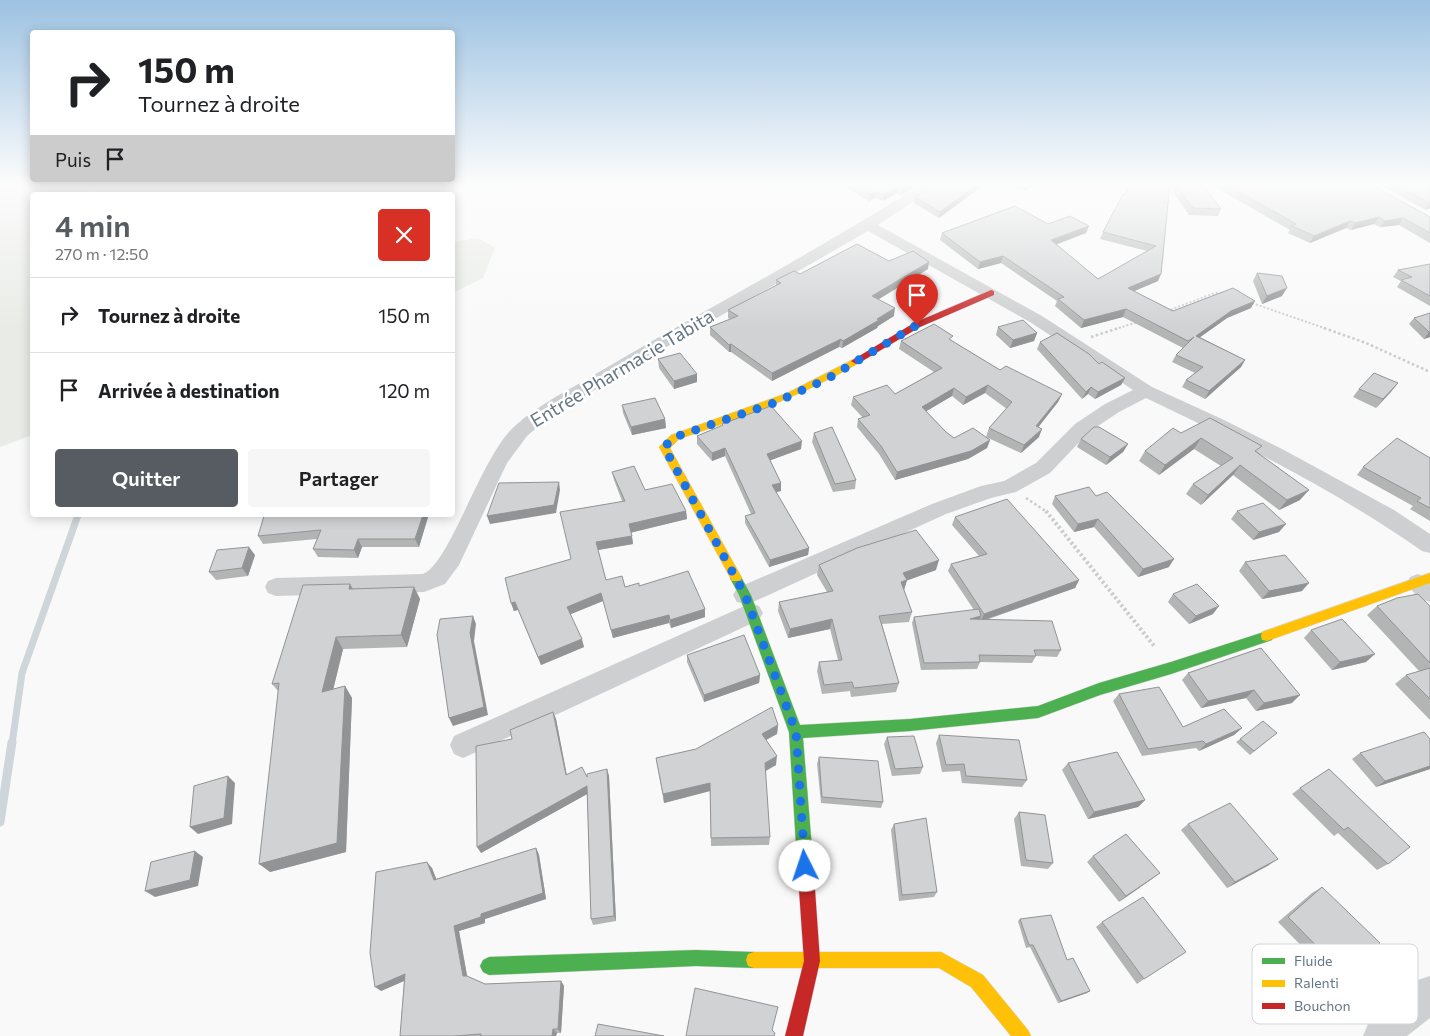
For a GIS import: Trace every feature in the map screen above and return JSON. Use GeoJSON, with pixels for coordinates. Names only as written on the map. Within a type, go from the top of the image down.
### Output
{"type":"FeatureCollection","features":[{"type":"Feature","properties":{"kind":"street","name":"Entrée Pharmacie Tabita"},"geometry":{"type":"LineString","coordinates":[[276,587],[424,584],[437,578],[451,560],[498,460],[520,431],[541,414],[650,349],[856,232]]}},
{"type":"Feature","properties":{"kind":"street"},"geometry":{"type":"LineString","coordinates":[[881,232],[991,293],[1072,342],[1146,391],[1215,423],[1277,455],[1387,516],[1430,545]]}},
{"type":"Feature","properties":{"kind":"street"},"geometry":{"type":"LineString","coordinates":[[794,1036],[812,961],[796,732],[748,604],[664,447],[668,441],[675,437],[774,403],[827,379],[917,325],[991,293]]}},
{"type":"Feature","properties":{"kind":"street"},"geometry":{"type":"LineString","coordinates":[[463,744],[939,509],[988,491],[1009,487],[1043,468],[1082,428],[1112,408],[1146,391]]}},
{"type":"Feature","properties":{"kind":"street"},"geometry":{"type":"LineString","coordinates":[[796,732],[910,725],[1038,712],[1099,689],[1172,668],[1426,585]]}},
{"type":"Feature","properties":{"kind":"street"},"geometry":{"type":"LineString","coordinates":[[489,966],[696,958],[812,961],[941,960],[977,981],[1022,1036]]}},
{"type":"Feature","properties":{"kind":"street"},"geometry":{"type":"LineString","coordinates":[[1418,1006],[1430,992]]}},
{"type":"Feature","properties":{"kind":"street"},"geometry":{"type":"LineString","coordinates":[[1380,1036],[1395,1024]]}},
{"type":"Feature","properties":{"kind":"path"},"geometry":{"type":"LineString","coordinates":[[1160,314],[1215,293],[1226,293],[1233,296]]}},
{"type":"Feature","properties":{"kind":"path"},"geometry":{"type":"LineString","coordinates":[[1250,302],[1366,343],[1430,372]]}},
{"type":"Feature","properties":{"kind":"path"},"geometry":{"type":"LineString","coordinates":[[1072,342],[1144,320]]}},
{"type":"Feature","properties":{"kind":"path"},"geometry":{"type":"LineString","coordinates":[[1009,487],[1045,510],[1172,668]]}},
{"type":"Feature","properties":{"kind":"shaded area"},"geometry":{"type":"Polygon","coordinates":[[[0,232],[30,232],[30,436],[0,447],[0,232]]]}},
{"type":"Feature","properties":{"kind":"shaded area"},"geometry":{"type":"Polygon","coordinates":[[[478,238],[495,248],[483,278],[455,292],[455,242],[478,238]]]}},
{"type":"Feature","properties":{"kind":"building"},"geometry":{"type":"Polygon","coordinates":[[[1072,232],[1051,240],[1098,279],[1156,246],[1104,232],[1165,232],[1161,274],[1128,288],[1173,311],[1233,288],[1255,301],[1231,311],[1196,336],[1245,360],[1209,391],[1186,380],[1203,367],[1176,355],[1194,337],[1188,341],[1126,309],[1084,320],[1058,299],[1064,297],[1003,256],[980,262],[942,233],[1072,232]]]}},
{"type":"Feature","properties":{"kind":"building"},"geometry":{"type":"Polygon","coordinates":[[[1306,232],[1323,232],[1314,236],[1306,232]]]}},
{"type":"Feature","properties":{"kind":"building"},"geometry":{"type":"Polygon","coordinates":[[[857,244],[889,261],[913,251],[929,262],[872,296],[895,308],[877,319],[879,320],[843,341],[841,339],[772,373],[731,344],[729,345],[710,327],[738,316],[728,310],[781,283],[776,280],[794,271],[800,274],[857,244]]]}},
{"type":"Feature","properties":{"kind":"building"},"geometry":{"type":"Polygon","coordinates":[[[1430,264],[1430,296],[1401,280],[1412,277],[1398,270],[1430,264]]]}},
{"type":"Feature","properties":{"kind":"building"},"geometry":{"type":"Polygon","coordinates":[[[1257,273],[1282,276],[1287,288],[1267,296],[1257,273]]]}},
{"type":"Feature","properties":{"kind":"building"},"geometry":{"type":"Polygon","coordinates":[[[1430,313],[1430,332],[1429,332],[1414,318],[1430,313]]]}},
{"type":"Feature","properties":{"kind":"building"},"geometry":{"type":"Polygon","coordinates":[[[1023,320],[1037,333],[1013,340],[998,327],[1023,320]]]}},
{"type":"Feature","properties":{"kind":"building"},"geometry":{"type":"Polygon","coordinates":[[[934,324],[953,336],[949,339],[1000,370],[1006,366],[1062,394],[1036,426],[1042,429],[1024,445],[989,428],[1012,402],[988,385],[966,397],[954,388],[922,407],[954,438],[973,428],[990,440],[971,451],[897,472],[881,446],[858,419],[870,415],[853,397],[887,385],[895,394],[942,368],[901,341],[934,324]]]}},
{"type":"Feature","properties":{"kind":"building"},"geometry":{"type":"Polygon","coordinates":[[[1057,333],[1089,354],[1099,364],[1102,362],[1125,378],[1098,392],[1091,387],[1086,392],[1040,342],[1057,333]]]}},
{"type":"Feature","properties":{"kind":"building"},"geometry":{"type":"Polygon","coordinates":[[[680,353],[697,374],[674,381],[658,359],[680,353]]]}},
{"type":"Feature","properties":{"kind":"building"},"geometry":{"type":"Polygon","coordinates":[[[1374,373],[1398,383],[1383,399],[1359,389],[1374,373]]]}},
{"type":"Feature","properties":{"kind":"building"},"geometry":{"type":"Polygon","coordinates":[[[655,398],[665,419],[631,427],[622,405],[655,398]]]}},
{"type":"Feature","properties":{"kind":"building"},"geometry":{"type":"Polygon","coordinates":[[[771,406],[802,441],[767,454],[781,483],[772,485],[809,548],[770,560],[745,516],[755,513],[725,448],[712,453],[697,436],[722,424],[771,406]]]}},
{"type":"Feature","properties":{"kind":"building"},"geometry":{"type":"Polygon","coordinates":[[[1210,418],[1262,446],[1255,451],[1309,490],[1287,500],[1240,465],[1208,495],[1193,484],[1233,458],[1201,438],[1165,465],[1145,451],[1173,428],[1181,433],[1210,418]]]}},
{"type":"Feature","properties":{"kind":"building"},"geometry":{"type":"Polygon","coordinates":[[[832,427],[856,480],[835,484],[814,433],[832,427]]]}},
{"type":"Feature","properties":{"kind":"building"},"geometry":{"type":"Polygon","coordinates":[[[1094,427],[1099,427],[1128,444],[1110,457],[1081,439],[1094,427]]]}},
{"type":"Feature","properties":{"kind":"building"},"geometry":{"type":"Polygon","coordinates":[[[1397,438],[1430,458],[1430,508],[1417,501],[1421,498],[1363,467],[1397,438]]]}},
{"type":"Feature","properties":{"kind":"building"},"geometry":{"type":"Polygon","coordinates":[[[634,466],[645,490],[672,484],[686,511],[629,524],[632,536],[596,542],[606,580],[622,576],[625,587],[639,583],[639,586],[688,571],[705,609],[670,620],[669,615],[611,630],[601,593],[567,607],[582,639],[538,657],[515,602],[511,603],[505,578],[571,559],[560,512],[625,501],[612,472],[634,466]]]}},
{"type":"Feature","properties":{"kind":"building"},"geometry":{"type":"Polygon","coordinates":[[[559,482],[554,505],[487,516],[499,483],[559,482]]]}},
{"type":"Feature","properties":{"kind":"building"},"geometry":{"type":"Polygon","coordinates":[[[1089,487],[1096,496],[1107,492],[1174,559],[1143,569],[1098,519],[1078,524],[1055,496],[1089,487]]]}},
{"type":"Feature","properties":{"kind":"building"},"geometry":{"type":"Polygon","coordinates":[[[1007,499],[1079,580],[984,614],[951,564],[987,554],[955,517],[1007,499]]]}},
{"type":"Feature","properties":{"kind":"building"},"geometry":{"type":"Polygon","coordinates":[[[1263,503],[1286,524],[1259,532],[1237,511],[1263,503]]]}},
{"type":"Feature","properties":{"kind":"building"},"geometry":{"type":"Polygon","coordinates":[[[264,517],[422,517],[415,539],[358,539],[354,550],[313,549],[321,530],[258,536],[264,517]]]}},
{"type":"Feature","properties":{"kind":"building"},"geometry":{"type":"Polygon","coordinates":[[[916,530],[939,560],[903,573],[907,580],[901,582],[912,612],[879,616],[899,683],[854,688],[852,682],[824,685],[819,662],[842,660],[832,619],[790,629],[779,602],[833,591],[819,565],[857,548],[916,530]]]}},
{"type":"Feature","properties":{"kind":"building"},"geometry":{"type":"Polygon","coordinates":[[[249,547],[242,568],[209,572],[217,550],[249,547]]]}},
{"type":"Feature","properties":{"kind":"building"},"geometry":{"type":"Polygon","coordinates":[[[1285,555],[1309,583],[1269,591],[1245,562],[1285,555]]]}},
{"type":"Feature","properties":{"kind":"building"},"geometry":{"type":"Polygon","coordinates":[[[350,584],[349,589],[414,587],[401,635],[336,637],[322,692],[345,686],[337,843],[259,864],[279,683],[272,684],[303,585],[350,584]]]}},
{"type":"Feature","properties":{"kind":"building"},"geometry":{"type":"Polygon","coordinates":[[[1197,584],[1219,606],[1196,616],[1173,594],[1197,584]]]}},
{"type":"Feature","properties":{"kind":"building"},"geometry":{"type":"Polygon","coordinates":[[[1418,594],[1430,606],[1430,663],[1377,606],[1397,598],[1418,594]]]}},
{"type":"Feature","properties":{"kind":"building"},"geometry":{"type":"Polygon","coordinates":[[[979,609],[981,616],[970,619],[1052,621],[1061,650],[1034,650],[1036,656],[979,655],[980,662],[924,663],[914,617],[979,609]]]}},
{"type":"Feature","properties":{"kind":"building"},"geometry":{"type":"Polygon","coordinates":[[[473,616],[470,633],[484,707],[449,718],[437,635],[440,619],[473,616]]]}},
{"type":"Feature","properties":{"kind":"building"},"geometry":{"type":"Polygon","coordinates":[[[1342,619],[1375,654],[1340,662],[1311,630],[1342,619]]]}},
{"type":"Feature","properties":{"kind":"building"},"geometry":{"type":"Polygon","coordinates":[[[744,635],[760,675],[704,695],[687,655],[744,635]]]}},
{"type":"Feature","properties":{"kind":"building"},"geometry":{"type":"Polygon","coordinates":[[[1261,648],[1300,695],[1264,703],[1254,690],[1208,701],[1188,673],[1261,648]]]}},
{"type":"Feature","properties":{"kind":"building"},"geometry":{"type":"Polygon","coordinates":[[[1430,668],[1430,699],[1406,675],[1430,668]]]}},
{"type":"Feature","properties":{"kind":"building"},"geometry":{"type":"Polygon","coordinates":[[[1159,687],[1183,727],[1224,709],[1242,728],[1206,744],[1203,741],[1148,749],[1119,694],[1159,687]]]}},
{"type":"Feature","properties":{"kind":"building"},"geometry":{"type":"Polygon","coordinates":[[[772,707],[778,725],[762,734],[777,756],[765,763],[770,837],[711,838],[710,783],[663,794],[656,758],[696,749],[772,707]]]}},
{"type":"Feature","properties":{"kind":"building"},"geometry":{"type":"Polygon","coordinates":[[[553,712],[566,775],[582,767],[587,777],[587,774],[607,769],[614,916],[591,919],[587,786],[477,847],[476,746],[512,739],[510,730],[553,712]]]}},
{"type":"Feature","properties":{"kind":"building"},"geometry":{"type":"Polygon","coordinates":[[[1263,721],[1277,733],[1254,751],[1240,739],[1263,721]]]}},
{"type":"Feature","properties":{"kind":"building"},"geometry":{"type":"Polygon","coordinates":[[[1424,732],[1430,739],[1430,766],[1385,781],[1360,753],[1424,732]]]}},
{"type":"Feature","properties":{"kind":"building"},"geometry":{"type":"Polygon","coordinates":[[[939,735],[1019,740],[1027,780],[966,776],[964,764],[946,765],[939,735]]]}},
{"type":"Feature","properties":{"kind":"building"},"geometry":{"type":"Polygon","coordinates":[[[914,736],[923,767],[895,769],[887,737],[914,736]]]}},
{"type":"Feature","properties":{"kind":"building"},"geometry":{"type":"Polygon","coordinates":[[[1117,752],[1145,800],[1094,812],[1068,763],[1117,752]]]}},
{"type":"Feature","properties":{"kind":"building"},"geometry":{"type":"Polygon","coordinates":[[[819,757],[878,761],[883,802],[822,797],[819,757]]]}},
{"type":"Feature","properties":{"kind":"building"},"geometry":{"type":"Polygon","coordinates":[[[1329,769],[1410,847],[1388,864],[1348,827],[1344,830],[1300,788],[1329,769]]]}},
{"type":"Feature","properties":{"kind":"building"},"geometry":{"type":"Polygon","coordinates":[[[228,776],[224,818],[190,827],[194,786],[228,776]]]}},
{"type":"Feature","properties":{"kind":"building"},"geometry":{"type":"Polygon","coordinates":[[[1230,803],[1278,859],[1235,882],[1188,824],[1230,803]]]}},
{"type":"Feature","properties":{"kind":"building"},"geometry":{"type":"Polygon","coordinates":[[[1019,812],[1045,815],[1053,863],[1026,860],[1019,812]]]}},
{"type":"Feature","properties":{"kind":"building"},"geometry":{"type":"Polygon","coordinates":[[[926,818],[937,892],[902,895],[894,824],[926,818]]]}},
{"type":"Feature","properties":{"kind":"building"},"geometry":{"type":"Polygon","coordinates":[[[1126,834],[1160,873],[1126,896],[1093,856],[1126,834]]]}},
{"type":"Feature","properties":{"kind":"building"},"geometry":{"type":"Polygon","coordinates":[[[536,848],[543,893],[481,914],[481,917],[454,926],[463,976],[485,984],[561,981],[558,1029],[553,1029],[552,1036],[481,1036],[481,1034],[400,1036],[405,974],[375,987],[370,953],[376,872],[427,862],[434,880],[536,848]]]}},
{"type":"Feature","properties":{"kind":"building"},"geometry":{"type":"Polygon","coordinates":[[[195,851],[190,880],[145,891],[151,862],[195,851]]]}},
{"type":"Feature","properties":{"kind":"building"},"geometry":{"type":"Polygon","coordinates":[[[1322,887],[1380,943],[1315,944],[1288,917],[1322,887]]]}},
{"type":"Feature","properties":{"kind":"building"},"geometry":{"type":"Polygon","coordinates":[[[1143,897],[1186,952],[1144,979],[1102,922],[1143,897]]]}},
{"type":"Feature","properties":{"kind":"building"},"geometry":{"type":"Polygon","coordinates":[[[1051,915],[1067,960],[1073,958],[1090,991],[1061,1001],[1033,945],[1029,945],[1020,919],[1051,915]]]}},
{"type":"Feature","properties":{"kind":"building"},"geometry":{"type":"Polygon","coordinates":[[[695,988],[778,1007],[772,1030],[775,1033],[774,1036],[686,1036],[695,988]]]}},
{"type":"Feature","properties":{"kind":"building"},"geometry":{"type":"Polygon","coordinates":[[[598,1024],[664,1036],[595,1036],[598,1024]]]}},
{"type":"Feature","properties":{"kind":"waterway"},"geometry":{"type":"LineString","coordinates":[[12,744],[22,673],[77,517]]}},
{"type":"Feature","properties":{"kind":"waterway"},"geometry":{"type":"LineString","coordinates":[[0,822],[12,742]]}},
{"type":"Feature","properties":{"kind":"traffic: fast"},"geometry":{"type":"LineString","coordinates":[[736,578],[745,595],[796,732],[805,861]]}},
{"type":"Feature","properties":{"kind":"traffic: fast"},"geometry":{"type":"LineString","coordinates":[[796,732],[910,725],[1038,712],[1099,689],[1171,668],[1267,636]]}},
{"type":"Feature","properties":{"kind":"traffic: fast"},"geometry":{"type":"LineString","coordinates":[[489,966],[696,958],[754,960]]}},
{"type":"Feature","properties":{"kind":"traffic: slow"},"geometry":{"type":"LineString","coordinates":[[736,578],[664,447],[675,437],[790,395],[813,385],[856,361]]}},
{"type":"Feature","properties":{"kind":"traffic: slow"},"geometry":{"type":"LineString","coordinates":[[1267,636],[1430,578]]}},
{"type":"Feature","properties":{"kind":"traffic: slow"},"geometry":{"type":"LineString","coordinates":[[754,960],[941,960],[977,981],[1022,1036]]}},
{"type":"Feature","properties":{"kind":"traffic: jam"},"geometry":{"type":"LineString","coordinates":[[856,361],[917,325],[991,293]]}},
{"type":"Feature","properties":{"kind":"traffic: jam"},"geometry":{"type":"LineString","coordinates":[[794,1036],[812,961],[805,861]]}},
{"type":"Feature","properties":{"kind":"route"},"geometry":{"type":"LineString","coordinates":[[805,866],[796,732],[745,595],[664,447],[668,441],[675,437],[774,403],[827,379],[917,325]]}}]}
